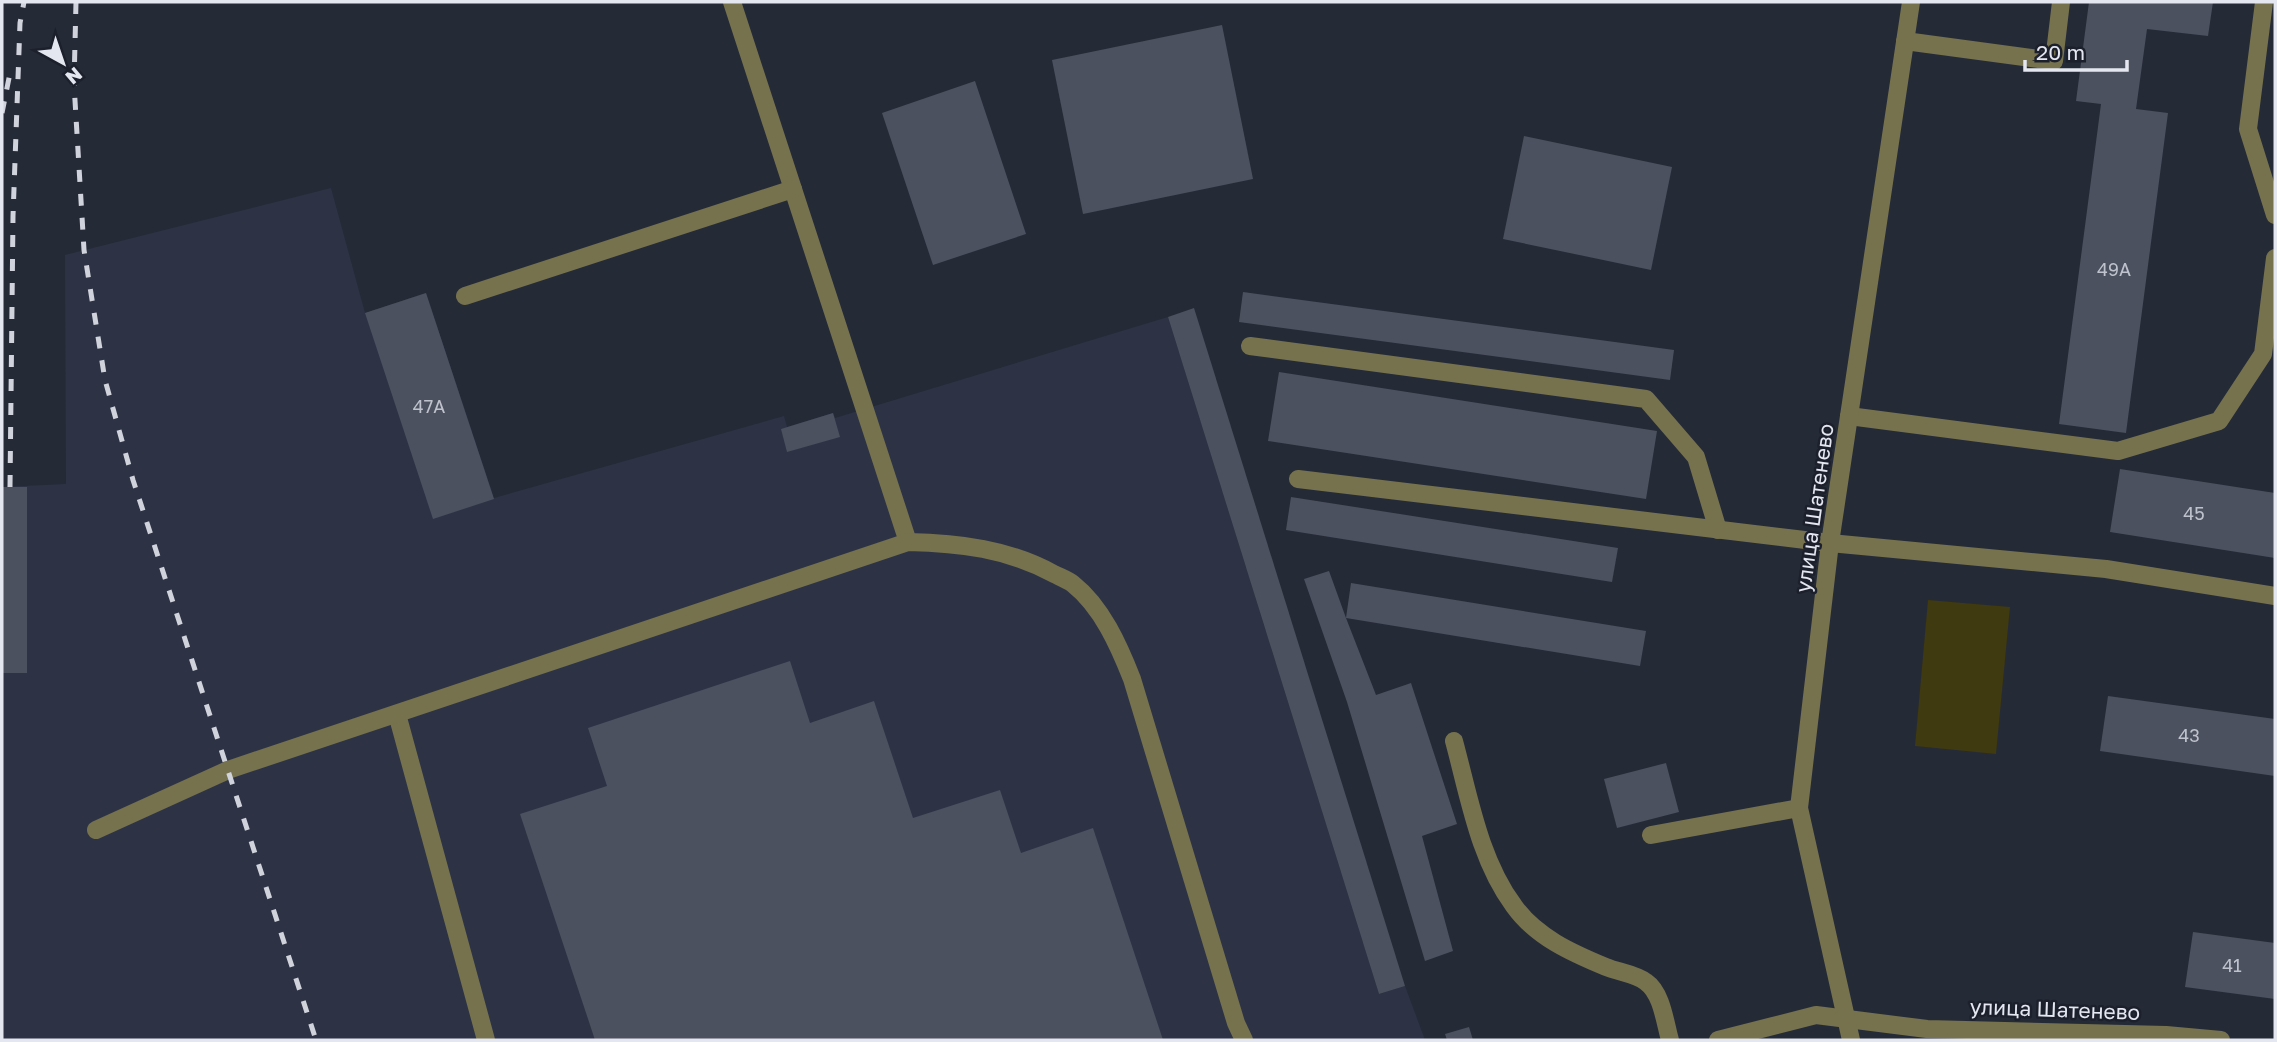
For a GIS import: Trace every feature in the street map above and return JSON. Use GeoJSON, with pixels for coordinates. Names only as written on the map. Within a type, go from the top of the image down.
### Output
{"type":"FeatureCollection","features":[{"type":"Feature","properties":{"kind":"street"},"geometry":{"type":"LineString","coordinates":[[732,2],[908,542]]}},
{"type":"Feature","properties":{"kind":"street","name":"улица Шатенево"},"geometry":{"type":"LineString","coordinates":[[1851,1040],[1799,808],[1830,543],[1911,2]]}},
{"type":"Feature","properties":{"kind":"street"},"geometry":{"type":"LineString","coordinates":[[1905,41],[2054,61],[2062,2]]}},
{"type":"Feature","properties":{"kind":"street"},"geometry":{"type":"LineString","coordinates":[[2264,2],[2248,130],[2275,215]]}},
{"type":"Feature","properties":{"kind":"street"},"geometry":{"type":"LineString","coordinates":[[465,296],[793,189]]}},
{"type":"Feature","properties":{"kind":"street"},"geometry":{"type":"LineString","coordinates":[[1849,416],[2118,451],[2219,421],[2263,354],[2275,258]]}},
{"type":"Feature","properties":{"kind":"street"},"geometry":{"type":"LineString","coordinates":[[1250,346],[1646,399],[1696,457],[1718,530]]}},
{"type":"Feature","properties":{"kind":"street"},"geometry":{"type":"LineString","coordinates":[[1298,479],[1830,543],[2106,569],[2275,596]]}},
{"type":"Feature","properties":{"kind":"street"},"geometry":{"type":"LineString","coordinates":[[96,830],[228,770],[908,542],[979,547],[1039,565],[1073,584],[1098,612],[1119,645],[1132,679],[1236,1023],[1244,1040]]}},
{"type":"Feature","properties":{"kind":"street"},"geometry":{"type":"LineString","coordinates":[[397,714],[486,1040]]}},
{"type":"Feature","properties":{"kind":"street"},"geometry":{"type":"LineString","coordinates":[[1454,741],[1486,855],[1514,906],[1550,942],[1646,981],[1660,1004],[1670,1040]]}},
{"type":"Feature","properties":{"kind":"street"},"geometry":{"type":"LineString","coordinates":[[1651,835],[1799,808]]}},
{"type":"Feature","properties":{"kind":"street"},"geometry":{"type":"LineString","coordinates":[[1718,1040],[1816,1016],[1847,1019]]}},
{"type":"Feature","properties":{"kind":"street","name":"улица Шатенево"},"geometry":{"type":"LineString","coordinates":[[1847,1019],[1927,1028],[2221,1040]]}},
{"type":"Feature","properties":{"kind":"shaded area"},"geometry":{"type":"Polygon","coordinates":[[[331,188],[365,313],[426,293],[494,498],[784,416],[787,427],[833,413],[835,418],[1168,317],[1379,994],[1405,986],[1425,1040],[2,1040],[2,487],[66,484],[65,255],[331,188]]]}},
{"type":"Feature","properties":{"kind":"shaded area"},"geometry":{"type":"Polygon","coordinates":[[[1928,600],[2010,607],[1996,754],[1915,746],[1928,600]]]}},
{"type":"Feature","properties":{"kind":"building"},"geometry":{"type":"Polygon","coordinates":[[[2089,2],[2213,2],[2208,36],[2147,29],[2136,109],[2168,113],[2126,433],[2059,424],[2101,104],[2076,101],[2089,2]]]}},
{"type":"Feature","properties":{"kind":"building"},"geometry":{"type":"Polygon","coordinates":[[[1222,25],[1253,179],[1083,214],[1052,60],[1222,25]]]}},
{"type":"Feature","properties":{"kind":"building"},"geometry":{"type":"Polygon","coordinates":[[[975,81],[1026,234],[933,265],[882,113],[975,81]]]}},
{"type":"Feature","properties":{"kind":"building"},"geometry":{"type":"Polygon","coordinates":[[[1524,136],[1672,167],[1651,270],[1503,239],[1524,136]]]}},
{"type":"Feature","properties":{"kind":"building"},"geometry":{"type":"Polygon","coordinates":[[[1243,292],[1674,350],[1670,380],[1239,322],[1243,292]]]}},
{"type":"Feature","properties":{"kind":"building"},"geometry":{"type":"Polygon","coordinates":[[[426,293],[494,499],[433,519],[365,313],[426,293]]]}},
{"type":"Feature","properties":{"kind":"building"},"geometry":{"type":"Polygon","coordinates":[[[1194,308],[1405,986],[1379,994],[1168,317],[1194,308]]]}},
{"type":"Feature","properties":{"kind":"building"},"geometry":{"type":"Polygon","coordinates":[[[1279,372],[1657,431],[1646,499],[1268,441],[1279,372]]]}},
{"type":"Feature","properties":{"kind":"building"},"geometry":{"type":"Polygon","coordinates":[[[833,413],[840,437],[787,452],[781,429],[833,413]]]}},
{"type":"Feature","properties":{"kind":"building"},"geometry":{"type":"Polygon","coordinates":[[[2120,469],[2275,493],[2275,558],[2110,532],[2120,469]]]}},
{"type":"Feature","properties":{"kind":"building"},"geometry":{"type":"Polygon","coordinates":[[[2,487],[27,487],[27,673],[2,673],[2,487]]]}},
{"type":"Feature","properties":{"kind":"building"},"geometry":{"type":"Polygon","coordinates":[[[1291,497],[1618,548],[1612,582],[1286,530],[1291,497]]]}},
{"type":"Feature","properties":{"kind":"building"},"geometry":{"type":"Polygon","coordinates":[[[1329,571],[1376,695],[1411,683],[1457,824],[1422,836],[1453,951],[1425,961],[1347,702],[1304,579],[1329,571]]]}},
{"type":"Feature","properties":{"kind":"building"},"geometry":{"type":"Polygon","coordinates":[[[1351,583],[1646,631],[1640,666],[1346,618],[1351,583]]]}},
{"type":"Feature","properties":{"kind":"building"},"geometry":{"type":"Polygon","coordinates":[[[790,661],[810,723],[874,701],[913,818],[1000,790],[1021,853],[1093,828],[1163,1040],[595,1040],[520,814],[607,786],[588,728],[790,661]]]}},
{"type":"Feature","properties":{"kind":"building"},"geometry":{"type":"Polygon","coordinates":[[[2108,696],[2275,719],[2275,776],[2100,751],[2108,696]]]}},
{"type":"Feature","properties":{"kind":"building"},"geometry":{"type":"Polygon","coordinates":[[[1666,763],[1679,812],[1617,828],[1604,779],[1666,763]]]}},
{"type":"Feature","properties":{"kind":"building"},"geometry":{"type":"Polygon","coordinates":[[[2193,932],[2275,943],[2275,999],[2185,987],[2193,932]]]}},
{"type":"Feature","properties":{"kind":"building"},"geometry":{"type":"Polygon","coordinates":[[[1469,1027],[1473,1040],[1447,1040],[1445,1034],[1469,1027]]]}},
{"type":"Feature","properties":{"kind":"railway"},"geometry":{"type":"LineString","coordinates":[[10,487],[13,216],[20,23],[24,2]]}},
{"type":"Feature","properties":{"kind":"railway"},"geometry":{"type":"LineString","coordinates":[[76,2],[74,84],[84,250],[105,380],[133,480],[316,1040]]}},
{"type":"Feature","properties":{"kind":"railway"},"geometry":{"type":"LineString","coordinates":[[2,113],[11,68]]}}]}
